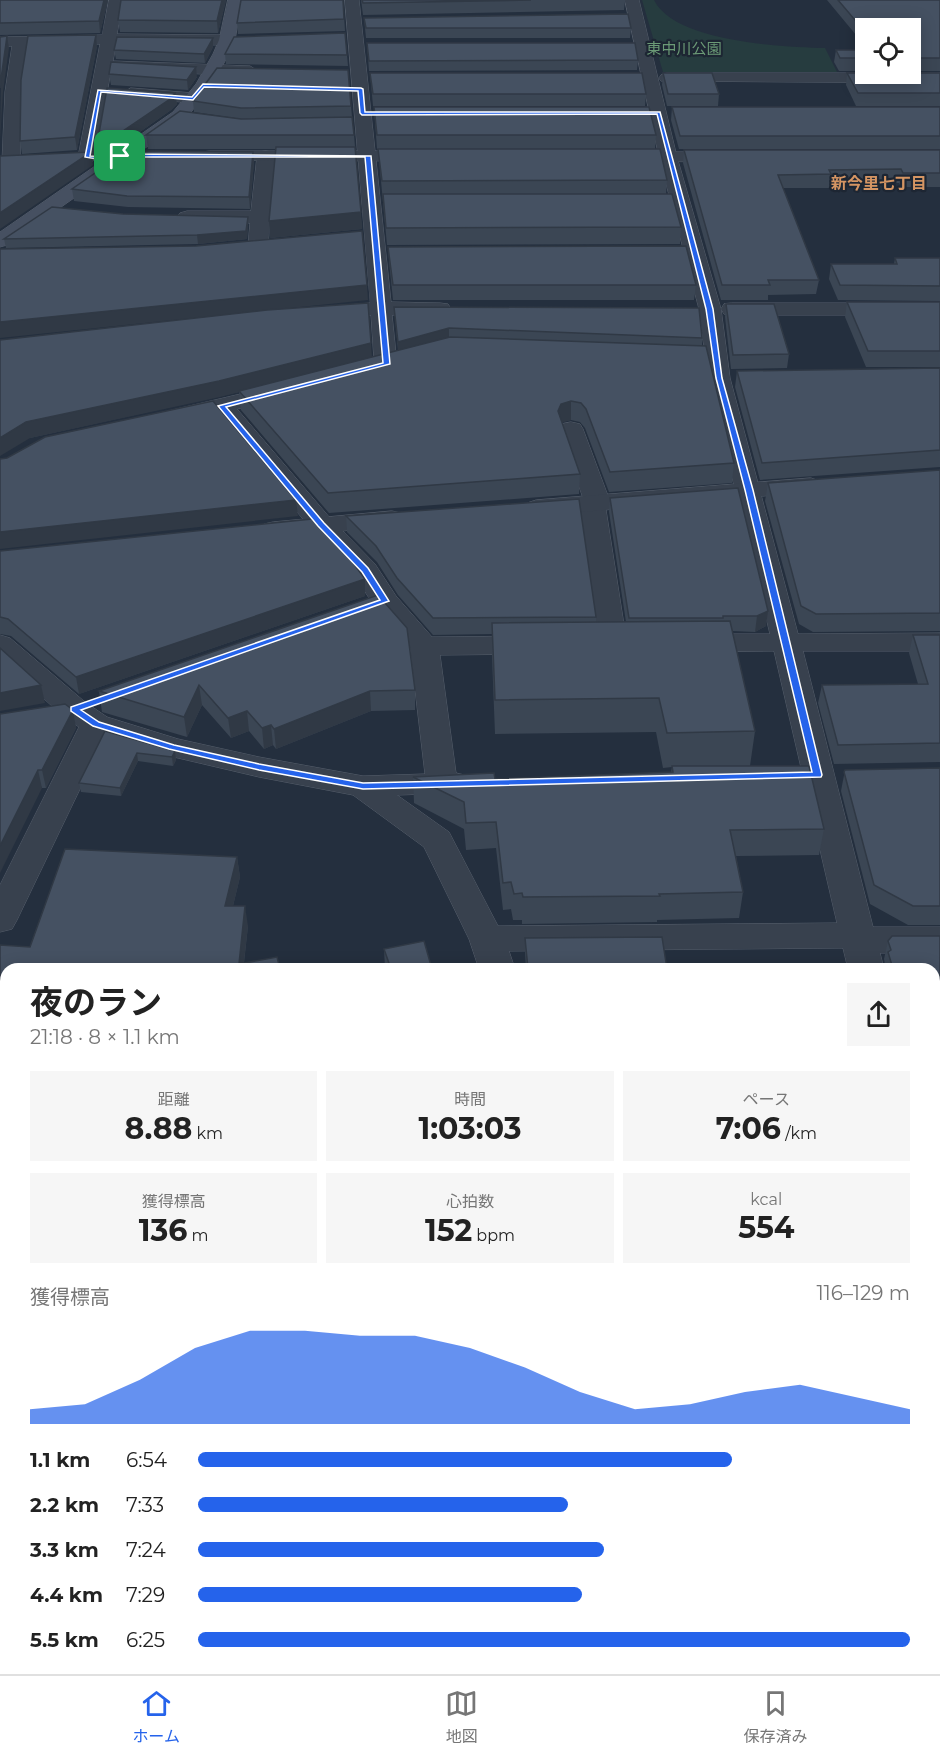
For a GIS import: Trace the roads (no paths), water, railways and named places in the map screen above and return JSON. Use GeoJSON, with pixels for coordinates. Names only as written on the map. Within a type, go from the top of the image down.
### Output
{"type":"FeatureCollection","features":[{"type":"Feature","properties":{"kind":"main road"},"geometry":{"type":"LineString","coordinates":[[3,251],[49,206],[177,117],[202,85],[227,40],[235,0]]}},
{"type":"Feature","properties":{"kind":"street"},"geometry":{"type":"LineString","coordinates":[[87,157],[109,39],[108,17],[116,0]]}},
{"type":"Feature","properties":{"kind":"street"},"geometry":{"type":"LineString","coordinates":[[156,420],[222,406],[397,361],[381,309],[371,203],[367,117],[360,78],[363,45],[361,22],[352,0]]}},
{"type":"Feature","properties":{"kind":"street"},"geometry":{"type":"LineString","coordinates":[[631,10],[637,45],[664,113],[668,157],[694,252],[698,309],[717,367],[749,490],[784,642],[806,776],[861,948]]}},
{"type":"Feature","properties":{"kind":"street"},"geometry":{"type":"LineString","coordinates":[[0,42],[109,39],[227,40]]}},
{"type":"Feature","properties":{"kind":"street"},"geometry":{"type":"LineString","coordinates":[[21,41],[6,163],[33,160]]}},
{"type":"Feature","properties":{"kind":"street"},"geometry":{"type":"LineString","coordinates":[[104,65],[202,85],[227,87]]}},
{"type":"Feature","properties":{"kind":"street"},"geometry":{"type":"LineString","coordinates":[[99,91],[202,85],[268,72]]}},
{"type":"Feature","properties":{"kind":"street"},"geometry":{"type":"LineString","coordinates":[[339,89],[360,78]]}},
{"type":"Feature","properties":{"kind":"street"},"geometry":{"type":"LineString","coordinates":[[627,78],[932,78],[934,96]]}},
{"type":"Feature","properties":{"kind":"street"},"geometry":{"type":"LineString","coordinates":[[635,113],[664,113]]}},
{"type":"Feature","properties":{"kind":"street"},"geometry":{"type":"LineString","coordinates":[[177,117],[198,120]]}},
{"type":"Feature","properties":{"kind":"street"},"geometry":{"type":"LineString","coordinates":[[341,124],[367,117]]}},
{"type":"Feature","properties":{"kind":"street"},"geometry":{"type":"LineString","coordinates":[[66,159],[153,156]]}},
{"type":"Feature","properties":{"kind":"street"},"geometry":{"type":"LineString","coordinates":[[187,156],[437,156]]}},
{"type":"Feature","properties":{"kind":"street"},"geometry":{"type":"LineString","coordinates":[[266,156],[260,217],[248,247],[281,244]]}},
{"type":"Feature","properties":{"kind":"street"},"geometry":{"type":"LineString","coordinates":[[599,157],[744,156]]}},
{"type":"Feature","properties":{"kind":"street"},"geometry":{"type":"LineString","coordinates":[[657,202],[681,202]]}},
{"type":"Feature","properties":{"kind":"street"},"geometry":{"type":"LineString","coordinates":[[371,203],[395,203]]}},
{"type":"Feature","properties":{"kind":"street"},"geometry":{"type":"LineString","coordinates":[[49,206],[78,212]]}},
{"type":"Feature","properties":{"kind":"street"},"geometry":{"type":"LineString","coordinates":[[168,216],[260,217]]}},
{"type":"Feature","properties":{"kind":"street"},"geometry":{"type":"LineString","coordinates":[[350,238],[399,253]]}},
{"type":"Feature","properties":{"kind":"street"},"geometry":{"type":"LineString","coordinates":[[670,252],[694,252]]}},
{"type":"Feature","properties":{"kind":"street"},"geometry":{"type":"LineString","coordinates":[[302,314],[381,309],[460,309]]}},
{"type":"Feature","properties":{"kind":"street"},"geometry":{"type":"LineString","coordinates":[[698,309],[940,309]]}},
{"type":"Feature","properties":{"kind":"street"},"geometry":{"type":"LineString","coordinates":[[222,406],[321,524],[365,570],[374,605],[424,646],[940,642]]}},
{"type":"Feature","properties":{"kind":"street"},"geometry":{"type":"LineString","coordinates":[[571,429],[595,504],[613,644]]}},
{"type":"Feature","properties":{"kind":"street"},"geometry":{"type":"LineString","coordinates":[[509,510],[833,484]]}},
{"type":"Feature","properties":{"kind":"street"},"geometry":{"type":"LineString","coordinates":[[250,532],[415,517]]}},
{"type":"Feature","properties":{"kind":"street"},"geometry":{"type":"LineString","coordinates":[[0,644],[93,710],[172,747],[259,767],[363,786],[489,782]]}},
{"type":"Feature","properties":{"kind":"street"},"geometry":{"type":"LineString","coordinates":[[424,646],[442,783]]}},
{"type":"Feature","properties":{"kind":"street"},"geometry":{"type":"LineString","coordinates":[[39,716],[93,710]]}},
{"type":"Feature","properties":{"kind":"street"},"geometry":{"type":"LineString","coordinates":[[0,920],[93,710]]}},
{"type":"Feature","properties":{"kind":"street"},"geometry":{"type":"LineString","coordinates":[[806,776],[851,775]]}},
{"type":"Feature","properties":{"kind":"street"},"geometry":{"type":"LineString","coordinates":[[363,786],[437,840],[492,954],[861,948],[940,940]]}},
{"type":"Feature","properties":{"kind":"district","name":"新今里七丁目"},"geometry":{"type":"Point","coordinates":[879,183]}},
{"type":"Feature","properties":{"kind":"park label","name":"東中川公園"},"geometry":{"type":"Point","coordinates":[684,49]}}]}
